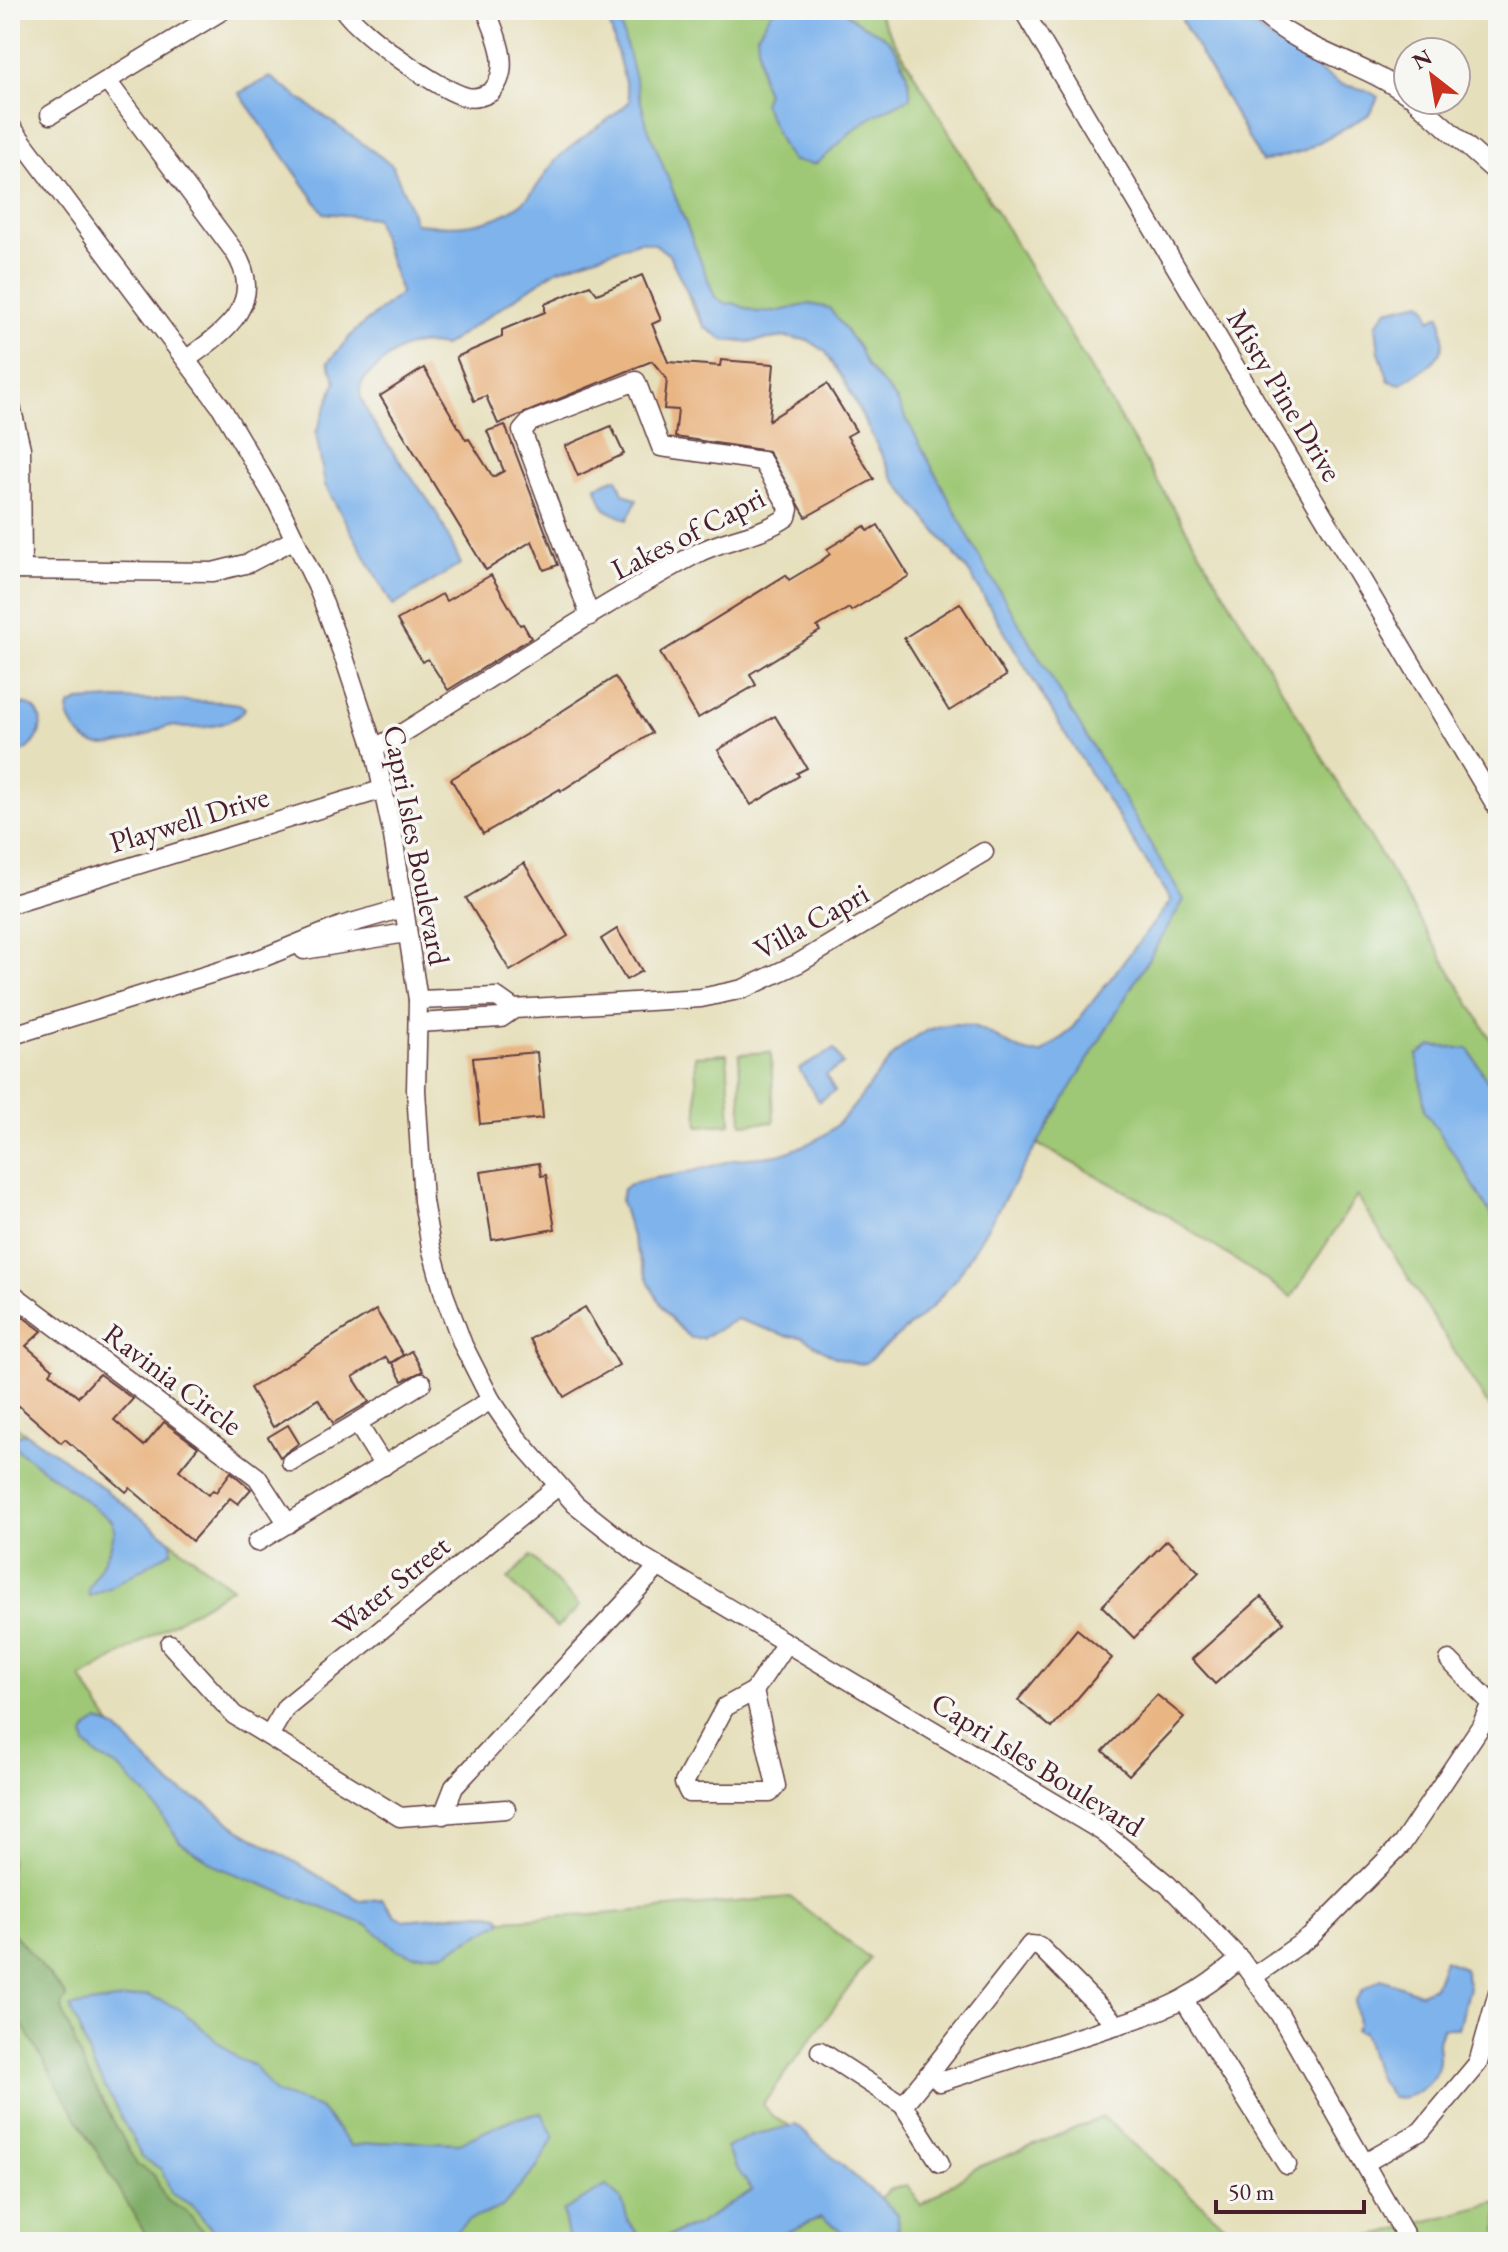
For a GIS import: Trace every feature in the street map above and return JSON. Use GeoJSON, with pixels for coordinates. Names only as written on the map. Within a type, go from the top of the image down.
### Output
{"type":"FeatureCollection","features":[{"type":"Feature","properties":{"kind":"street"},"geometry":{"type":"LineString","coordinates":[[50,115],[223,10]]}},
{"type":"Feature","properties":{"kind":"street"},"geometry":{"type":"LineString","coordinates":[[344,10],[365,33],[439,84],[464,96],[476,97],[491,92],[501,73],[499,43],[486,10]]}},
{"type":"Feature","properties":{"kind":"street","name":"Misty Pine Drive"},"geometry":{"type":"LineString","coordinates":[[1023,10],[1490,778],[1498,809]]}},
{"type":"Feature","properties":{"kind":"street"},"geometry":{"type":"LineString","coordinates":[[1258,10],[1281,30],[1392,83]]}},
{"type":"Feature","properties":{"kind":"street"},"geometry":{"type":"LineString","coordinates":[[107,81],[234,251],[247,276],[247,292],[234,319],[187,359]]}},
{"type":"Feature","properties":{"kind":"street"},"geometry":{"type":"LineString","coordinates":[[1433,116],[1498,174]]}},
{"type":"Feature","properties":{"kind":"street","name":"Capri Isles Boulevard"},"geometry":{"type":"LineString","coordinates":[[10,125],[187,359],[237,433],[295,539],[340,647],[374,748],[384,789],[418,1000],[416,1090],[426,1222],[451,1316],[491,1400],[517,1438],[558,1486],[607,1532],[658,1567],[1103,1832],[1182,1897],[1254,1976],[1291,2033],[1409,2242]]}},
{"type":"Feature","properties":{"kind":"street","name":"Lakes of Capri"},"geometry":{"type":"LineString","coordinates":[[374,748],[699,552],[756,533],[783,520],[789,513],[762,461],[661,447],[636,381],[530,422],[522,431],[590,616]]}},
{"type":"Feature","properties":{"kind":"street"},"geometry":{"type":"LineString","coordinates":[[10,402],[21,448],[16,570],[213,572],[249,563],[295,539]]}},
{"type":"Feature","properties":{"kind":"street","name":"Playwell Drive"},"geometry":{"type":"LineString","coordinates":[[10,904],[384,789]]}},
{"type":"Feature","properties":{"kind":"street","name":"Villa Capri"},"geometry":{"type":"LineString","coordinates":[[652,1001],[719,996],[771,978],[984,852]]}},
{"type":"Feature","properties":{"kind":"street"},"geometry":{"type":"LineString","coordinates":[[10,1036],[262,958],[341,926],[403,908]]}},
{"type":"Feature","properties":{"kind":"street"},"geometry":{"type":"LineString","coordinates":[[262,958],[406,933]]}},
{"type":"Feature","properties":{"kind":"street","name":"Capri Isles Boulevard"},"geometry":{"type":"LineString","coordinates":[[418,1000],[497,997],[514,1009]]}},
{"type":"Feature","properties":{"kind":"street","name":"Capri Isles Boulevard"},"geometry":{"type":"LineString","coordinates":[[418,1023],[499,1018],[514,1009],[652,1001]]}},
{"type":"Feature","properties":{"kind":"street","name":"Ravinia Circle"},"geometry":{"type":"LineString","coordinates":[[10,1292],[257,1477],[288,1524]]}},
{"type":"Feature","properties":{"kind":"street"},"geometry":{"type":"LineString","coordinates":[[291,1462],[422,1383]]}},
{"type":"Feature","properties":{"kind":"street"},"geometry":{"type":"LineString","coordinates":[[257,1542],[491,1400]]}},
{"type":"Feature","properties":{"kind":"street"},"geometry":{"type":"LineString","coordinates":[[357,1423],[384,1466]]}},
{"type":"Feature","properties":{"kind":"street","name":"Water Street"},"geometry":{"type":"LineString","coordinates":[[269,1736],[286,1707],[558,1486]]}},
{"type":"Feature","properties":{"kind":"street"},"geometry":{"type":"LineString","coordinates":[[443,1815],[454,1787],[658,1567]]}},
{"type":"Feature","properties":{"kind":"street"},"geometry":{"type":"LineString","coordinates":[[754,1691],[776,1786],[770,1793],[689,1793],[684,1783],[725,1707],[754,1691],[786,1643]]}},
{"type":"Feature","properties":{"kind":"street"},"geometry":{"type":"LineString","coordinates":[[170,1644],[234,1715],[400,1817],[506,1809]]}},
{"type":"Feature","properties":{"kind":"street"},"geometry":{"type":"LineString","coordinates":[[1254,1976],[1310,1937],[1402,1844],[1494,1710],[1449,1660]]}},
{"type":"Feature","properties":{"kind":"street"},"geometry":{"type":"LineString","coordinates":[[903,2105],[1030,1945],[1039,1946],[1117,2025]]}},
{"type":"Feature","properties":{"kind":"street"},"geometry":{"type":"LineString","coordinates":[[931,2071],[940,2082],[1156,2013],[1217,1979],[1240,1959]]}},
{"type":"Feature","properties":{"kind":"street"},"geometry":{"type":"LineString","coordinates":[[1365,2163],[1421,2131],[1478,2063],[1498,1992]]}},
{"type":"Feature","properties":{"kind":"street"},"geometry":{"type":"LineString","coordinates":[[1184,2000],[1287,2165]]}},
{"type":"Feature","properties":{"kind":"street"},"geometry":{"type":"LineString","coordinates":[[820,2051],[903,2105],[940,2163]]}},
{"type":"Feature","properties":{"kind":"green space"},"geometry":{"type":"Polygon","coordinates":[[[606,10],[876,10],[1498,1051],[1498,1421],[1357,1196],[1292,1297],[1153,1206],[1037,1144],[1069,1032],[1171,901],[1063,730],[969,572],[894,479],[826,351],[808,340],[785,337],[746,342],[724,340],[705,327],[691,305],[606,10]]]}},
{"type":"Feature","properties":{"kind":"green space"},"geometry":{"type":"Polygon","coordinates":[[[771,1052],[774,1122],[742,1124],[739,1054],[771,1052]]]}},
{"type":"Feature","properties":{"kind":"green space"},"geometry":{"type":"Polygon","coordinates":[[[727,1054],[731,1124],[698,1126],[695,1056],[727,1054]]]}},
{"type":"Feature","properties":{"kind":"green space"},"geometry":{"type":"Polygon","coordinates":[[[10,1422],[96,1483],[232,1588],[81,1678],[110,1724],[173,1787],[206,1804],[237,1828],[361,1901],[382,1899],[395,1916],[404,1920],[470,1913],[494,1915],[503,1920],[592,1915],[790,1897],[870,1959],[763,2104],[773,2117],[798,2130],[877,2202],[889,2190],[907,2185],[921,2205],[974,2169],[1103,2117],[1244,2242],[10,2242],[10,1422]]]}},
{"type":"Feature","properties":{"kind":"green space"},"geometry":{"type":"Polygon","coordinates":[[[531,1556],[580,1606],[557,1628],[508,1579],[531,1556]]]}},
{"type":"Feature","properties":{"kind":"green space"},"geometry":{"type":"Polygon","coordinates":[[[10,1929],[65,1994],[62,2010],[86,2070],[137,2165],[154,2175],[166,2200],[187,2212],[211,2242],[150,2242],[10,2004],[10,1929]]]}},
{"type":"Feature","properties":{"kind":"green space"},"geometry":{"type":"Polygon","coordinates":[[[1498,2202],[1498,2242],[1350,2242],[1498,2202]]]}},
{"type":"Feature","properties":{"kind":"water"},"geometry":{"type":"Polygon","coordinates":[[[606,10],[617,10],[647,125],[715,297],[726,304],[733,303],[756,312],[776,312],[809,304],[829,308],[859,348],[867,366],[896,399],[980,558],[1184,900],[960,1273],[932,1307],[866,1363],[857,1364],[833,1356],[802,1337],[787,1336],[737,1319],[703,1338],[691,1338],[664,1310],[654,1293],[621,1201],[623,1189],[641,1181],[734,1160],[781,1154],[816,1140],[848,1113],[903,1047],[920,1034],[940,1026],[971,1026],[1017,1049],[1042,1053],[1069,1032],[1171,901],[1063,730],[969,572],[894,479],[845,382],[825,351],[808,340],[785,337],[746,342],[724,340],[705,327],[669,255],[655,244],[640,241],[557,270],[444,346],[419,344],[404,348],[390,356],[363,382],[360,390],[369,415],[434,509],[461,564],[393,606],[325,485],[316,433],[336,381],[328,362],[355,331],[401,293],[375,218],[324,213],[239,93],[270,77],[392,165],[415,223],[443,226],[471,224],[497,217],[522,203],[557,159],[630,101],[606,10]]]}},
{"type":"Feature","properties":{"kind":"water"},"geometry":{"type":"Polygon","coordinates":[[[773,10],[844,10],[893,46],[906,73],[910,98],[863,123],[815,164],[793,161],[783,148],[763,103],[767,93],[762,81],[757,35],[773,10]]]}},
{"type":"Feature","properties":{"kind":"water"},"geometry":{"type":"Polygon","coordinates":[[[1184,10],[1229,10],[1340,84],[1366,90],[1378,97],[1370,114],[1303,151],[1262,162],[1182,21],[1184,10]]]}},
{"type":"Feature","properties":{"kind":"water"},"geometry":{"type":"Polygon","coordinates":[[[1421,302],[1428,309],[1430,320],[1440,315],[1443,330],[1441,351],[1430,364],[1401,384],[1389,381],[1379,352],[1376,325],[1387,310],[1421,302]]]}},
{"type":"Feature","properties":{"kind":"water"},"geometry":{"type":"Polygon","coordinates":[[[617,478],[623,493],[637,500],[627,520],[605,509],[596,486],[617,478]]]}},
{"type":"Feature","properties":{"kind":"water"},"geometry":{"type":"Polygon","coordinates":[[[79,701],[223,702],[245,708],[235,718],[220,724],[196,728],[167,727],[117,745],[98,745],[82,737],[69,718],[69,706],[79,701]]]}},
{"type":"Feature","properties":{"kind":"water"},"geometry":{"type":"Polygon","coordinates":[[[23,704],[35,709],[41,726],[37,739],[30,746],[10,757],[10,705],[23,704]]]}},
{"type":"Feature","properties":{"kind":"water"},"geometry":{"type":"Polygon","coordinates":[[[1432,1046],[1469,1049],[1498,1100],[1498,1228],[1425,1111],[1417,1055],[1432,1046]]]}},
{"type":"Feature","properties":{"kind":"water"},"geometry":{"type":"Polygon","coordinates":[[[834,1049],[843,1064],[826,1075],[835,1091],[819,1101],[799,1069],[834,1049]]]}},
{"type":"Feature","properties":{"kind":"water"},"geometry":{"type":"Polygon","coordinates":[[[20,1434],[26,1434],[63,1458],[167,1537],[171,1541],[172,1551],[111,1587],[89,1596],[88,1590],[110,1548],[115,1530],[112,1521],[18,1450],[14,1440],[20,1434]]]}},
{"type":"Feature","properties":{"kind":"water"},"geometry":{"type":"Polygon","coordinates":[[[99,1721],[116,1728],[173,1787],[206,1804],[237,1828],[361,1901],[382,1899],[395,1916],[404,1920],[477,1913],[499,1916],[502,1922],[445,1953],[412,1955],[396,1949],[369,1926],[220,1868],[180,1842],[150,1799],[118,1767],[99,1757],[86,1745],[84,1735],[99,1721]]]}},
{"type":"Feature","properties":{"kind":"water"},"geometry":{"type":"Polygon","coordinates":[[[1444,1960],[1464,1968],[1469,1987],[1458,2028],[1443,2028],[1438,2042],[1438,2068],[1429,2082],[1415,2093],[1391,2097],[1377,2076],[1363,2032],[1355,2030],[1358,2024],[1355,2001],[1364,1989],[1381,1979],[1420,1993],[1434,1987],[1444,1960]]]}},
{"type":"Feature","properties":{"kind":"water"},"geometry":{"type":"Polygon","coordinates":[[[148,1995],[180,2009],[238,2059],[254,2065],[275,2093],[320,2108],[351,2146],[396,2141],[460,2143],[512,2119],[542,2113],[554,2137],[537,2168],[502,2207],[467,2221],[448,2241],[408,2242],[384,2236],[373,2242],[222,2242],[192,2205],[172,2194],[161,2169],[143,2158],[94,2067],[70,2007],[148,1995]]]}},
{"type":"Feature","properties":{"kind":"water"},"geometry":{"type":"Polygon","coordinates":[[[796,2125],[898,2214],[897,2238],[850,2237],[821,2217],[766,2242],[650,2242],[697,2225],[752,2190],[726,2148],[752,2135],[796,2125]]]}},
{"type":"Feature","properties":{"kind":"water"},"geometry":{"type":"Polygon","coordinates":[[[606,2186],[621,2198],[629,2223],[645,2242],[569,2242],[563,2211],[606,2186]]]}},
{"type":"Feature","properties":{"kind":"building"},"geometry":{"type":"Polygon","coordinates":[[[642,275],[661,320],[652,324],[668,362],[720,366],[721,360],[774,364],[769,420],[827,384],[856,431],[847,436],[874,479],[806,517],[768,451],[675,437],[678,410],[664,409],[667,379],[652,361],[498,424],[486,396],[474,401],[456,357],[502,337],[502,330],[545,312],[545,304],[590,285],[597,294],[642,275]]]}},
{"type":"Feature","properties":{"kind":"building"},"geometry":{"type":"Polygon","coordinates":[[[424,368],[466,440],[469,439],[493,477],[504,471],[487,431],[505,425],[558,565],[544,570],[532,541],[486,570],[380,396],[424,368]]]}},
{"type":"Feature","properties":{"kind":"building"},"geometry":{"type":"Polygon","coordinates":[[[611,426],[624,454],[578,476],[565,446],[611,426]]]}},
{"type":"Feature","properties":{"kind":"building"},"geometry":{"type":"Polygon","coordinates":[[[878,525],[909,576],[851,611],[849,608],[817,627],[820,631],[750,674],[756,685],[698,718],[660,653],[786,575],[789,580],[821,561],[830,554],[827,549],[865,526],[868,531],[878,525]]]}},
{"type":"Feature","properties":{"kind":"building"},"geometry":{"type":"Polygon","coordinates":[[[491,575],[531,638],[448,690],[428,659],[422,662],[397,620],[442,594],[446,601],[491,575]]]}},
{"type":"Feature","properties":{"kind":"building"},"geometry":{"type":"Polygon","coordinates":[[[960,603],[1006,676],[949,711],[904,638],[960,603]]]}},
{"type":"Feature","properties":{"kind":"building"},"geometry":{"type":"Polygon","coordinates":[[[615,677],[652,733],[561,791],[483,834],[451,779],[615,677]]]}},
{"type":"Feature","properties":{"kind":"building"},"geometry":{"type":"Polygon","coordinates":[[[775,716],[807,768],[751,805],[718,750],[775,716]]]}},
{"type":"Feature","properties":{"kind":"building"},"geometry":{"type":"Polygon","coordinates":[[[524,863],[568,936],[510,971],[466,898],[524,863]]]}},
{"type":"Feature","properties":{"kind":"building"},"geometry":{"type":"Polygon","coordinates":[[[617,929],[642,971],[626,980],[601,939],[617,929]]]}},
{"type":"Feature","properties":{"kind":"building"},"geometry":{"type":"Polygon","coordinates":[[[537,1052],[543,1118],[480,1124],[473,1058],[537,1052]]]}},
{"type":"Feature","properties":{"kind":"building"},"geometry":{"type":"Polygon","coordinates":[[[539,1163],[541,1176],[546,1175],[555,1229],[492,1240],[481,1172],[539,1163]]]}},
{"type":"Feature","properties":{"kind":"building"},"geometry":{"type":"Polygon","coordinates":[[[585,1307],[619,1365],[564,1397],[530,1339],[585,1307]]]}},
{"type":"Feature","properties":{"kind":"building"},"geometry":{"type":"Polygon","coordinates":[[[376,1310],[403,1355],[390,1363],[386,1357],[353,1377],[369,1402],[333,1423],[318,1399],[273,1427],[250,1388],[376,1310]]]}},
{"type":"Feature","properties":{"kind":"building"},"geometry":{"type":"Polygon","coordinates":[[[23,1317],[42,1331],[26,1346],[53,1369],[50,1373],[78,1397],[99,1374],[133,1399],[114,1420],[144,1446],[164,1422],[198,1447],[179,1470],[208,1495],[213,1490],[216,1492],[231,1472],[251,1489],[238,1504],[230,1498],[192,1541],[130,1488],[126,1492],[65,1439],[61,1443],[10,1398],[10,1330],[23,1317]]]}},
{"type":"Feature","properties":{"kind":"building"},"geometry":{"type":"Polygon","coordinates":[[[411,1351],[423,1371],[402,1381],[392,1363],[411,1351]]]}},
{"type":"Feature","properties":{"kind":"building"},"geometry":{"type":"Polygon","coordinates":[[[288,1425],[299,1443],[280,1457],[268,1437],[288,1425]]]}},
{"type":"Feature","properties":{"kind":"building"},"geometry":{"type":"Polygon","coordinates":[[[1167,1540],[1199,1572],[1134,1638],[1102,1606],[1167,1540]]]}},
{"type":"Feature","properties":{"kind":"building"},"geometry":{"type":"Polygon","coordinates":[[[1261,1597],[1284,1622],[1215,1684],[1192,1659],[1261,1597]]]}},
{"type":"Feature","properties":{"kind":"building"},"geometry":{"type":"Polygon","coordinates":[[[1077,1629],[1112,1658],[1052,1728],[1018,1700],[1077,1629]]]}},
{"type":"Feature","properties":{"kind":"building"},"geometry":{"type":"Polygon","coordinates":[[[1157,1695],[1184,1717],[1129,1775],[1103,1751],[1157,1695]]]}}]}
